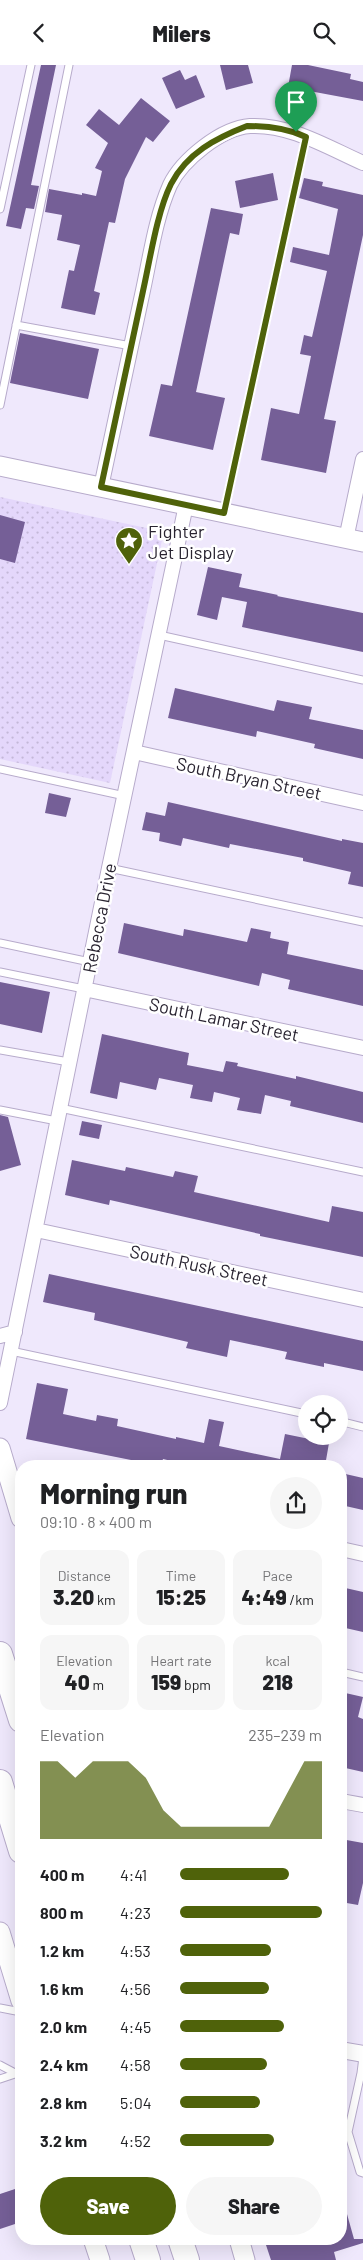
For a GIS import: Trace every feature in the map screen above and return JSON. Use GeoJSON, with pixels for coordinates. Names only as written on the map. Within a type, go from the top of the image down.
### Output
{"type":"FeatureCollection","features":[{"type":"Feature","properties":{"kind":"highway"},"geometry":{"type":"LineString","coordinates":[[0,1654],[15,1701]]}},
{"type":"Feature","properties":{"kind":"highway"},"geometry":{"type":"LineString","coordinates":[[0,1782],[15,1831]]}},
{"type":"Feature","properties":{"kind":"highway"},"geometry":{"type":"LineString","coordinates":[[143,2245],[148,2260]]}},
{"type":"Feature","properties":{"kind":"highway"},"geometry":{"type":"LineString","coordinates":[[182,2245],[187,2260]]}},
{"type":"Feature","properties":{"kind":"main road"},"geometry":{"type":"LineString","coordinates":[[0,466],[355,541]]}},
{"type":"Feature","properties":{"kind":"main road"},"geometry":{"type":"LineString","coordinates":[[0,1448],[15,1484]]}},
{"type":"Feature","properties":{"kind":"main road"},"geometry":{"type":"LineString","coordinates":[[0,1932],[7,1977],[15,1991]]}},
{"type":"Feature","properties":{"kind":"main road"},"geometry":{"type":"LineString","coordinates":[[95,2245],[100,2260]]}},
{"type":"Feature","properties":{"kind":"main road"},"geometry":{"type":"LineString","coordinates":[[241,2245],[245,2260]]}},
{"type":"Feature","properties":{"kind":"street"},"geometry":{"type":"LineString","coordinates":[[101,487],[156,229],[171,185],[184,165],[203,147],[223,135],[247,126],[270,126],[296,132],[363,163]]}},
{"type":"Feature","properties":{"kind":"street"},"geometry":{"type":"LineString","coordinates":[[355,541],[363,459]]}},
{"type":"Feature","properties":{"kind":"street","name":"Rebecca Drive"},"geometry":{"type":"LineString","coordinates":[[0,1403],[36,1231],[68,1062],[186,505]]}},
{"type":"Feature","properties":{"kind":"street","name":"South Bryan Street"},"geometry":{"type":"LineString","coordinates":[[134,752],[363,803]]}},
{"type":"Feature","properties":{"kind":"street","name":"South Lamar Street"},"geometry":{"type":"LineString","coordinates":[[84,989],[363,1048]]}},
{"type":"Feature","properties":{"kind":"street","name":"South Rusk Street"},"geometry":{"type":"LineString","coordinates":[[36,1231],[363,1300]]}},
{"type":"Feature","properties":{"kind":"street"},"geometry":{"type":"LineString","coordinates":[[0,1336],[15,1333]]}},
{"type":"Feature","properties":{"kind":"street"},"geometry":{"type":"LineString","coordinates":[[347,1550],[363,1554]]}},
{"type":"Feature","properties":{"kind":"street"},"geometry":{"type":"LineString","coordinates":[[347,1802],[363,1805]]}},
{"type":"Feature","properties":{"kind":"street"},"geometry":{"type":"LineString","coordinates":[[347,2051],[363,2055]]}},
{"type":"Feature","properties":{"kind":"lane"},"geometry":{"type":"LineString","coordinates":[[0,209],[30,65]]}},
{"type":"Feature","properties":{"kind":"lane"},"geometry":{"type":"LineString","coordinates":[[0,405],[69,65]]}},
{"type":"Feature","properties":{"kind":"lane"},"geometry":{"type":"LineString","coordinates":[[224,513],[306,137]]}},
{"type":"Feature","properties":{"kind":"lane"},"geometry":{"type":"LineString","coordinates":[[16,325],[131,346]]}},
{"type":"Feature","properties":{"kind":"lane"},"geometry":{"type":"LineString","coordinates":[[159,635],[363,680]]}},
{"type":"Feature","properties":{"kind":"lane"},"geometry":{"type":"LineString","coordinates":[[0,769],[125,795]]}},
{"type":"Feature","properties":{"kind":"lane"},"geometry":{"type":"LineString","coordinates":[[109,868],[363,922]]}},
{"type":"Feature","properties":{"kind":"lane"},"geometry":{"type":"LineString","coordinates":[[0,943],[90,962]]}},
{"type":"Feature","properties":{"kind":"lane"},"geometry":{"type":"LineString","coordinates":[[0,972],[84,989]]}},
{"type":"Feature","properties":{"kind":"lane"},"geometry":{"type":"LineString","coordinates":[[0,1049],[68,1062]]}},
{"type":"Feature","properties":{"kind":"lane"},"geometry":{"type":"LineString","coordinates":[[0,1110],[59,1115],[363,1172]]}},
{"type":"Feature","properties":{"kind":"lane"},"geometry":{"type":"LineString","coordinates":[[11,1351],[298,1412]]}},
{"type":"Feature","properties":{"kind":"lane"},"geometry":{"type":"LineString","coordinates":[[348,1423],[363,1427]]}},
{"type":"Feature","properties":{"kind":"lane"},"geometry":{"type":"LineString","coordinates":[[347,1673],[363,1677]]}},
{"type":"Feature","properties":{"kind":"lane"},"geometry":{"type":"LineString","coordinates":[[0,2008],[15,2011]]}},
{"type":"Feature","properties":{"kind":"lane"},"geometry":{"type":"LineString","coordinates":[[363,2055],[362,2073],[348,2132],[360,2172],[363,2173]]}},
{"type":"Feature","properties":{"kind":"lane"},"geometry":{"type":"LineString","coordinates":[[0,2065],[15,2071]]}},
{"type":"Feature","properties":{"kind":"lane"},"geometry":{"type":"LineString","coordinates":[[0,2079],[15,2074]]}},
{"type":"Feature","properties":{"kind":"shaded area"},"geometry":{"type":"Polygon","coordinates":[[[0,497],[156,530],[162,540],[110,783],[0,759],[0,497]]]}},
{"type":"Feature","properties":{"kind":"building"},"geometry":{"type":"Polygon","coordinates":[[[41,65],[56,65],[31,185],[39,186],[34,209],[26,208],[21,229],[6,226],[41,65]]]}},
{"type":"Feature","properties":{"kind":"building"},"geometry":{"type":"Polygon","coordinates":[[[220,65],[248,65],[253,83],[226,90],[220,65]]]}},
{"type":"Feature","properties":{"kind":"building"},"geometry":{"type":"Polygon","coordinates":[[[292,65],[308,65],[351,74],[350,79],[363,82],[363,101],[288,87],[292,65]]]}},
{"type":"Feature","properties":{"kind":"building"},"geometry":{"type":"Polygon","coordinates":[[[180,70],[185,80],[196,75],[205,97],[176,109],[162,78],[180,70]]]}},
{"type":"Feature","properties":{"kind":"building"},"geometry":{"type":"Polygon","coordinates":[[[141,98],[170,121],[153,142],[146,137],[125,179],[115,223],[109,222],[94,291],[100,293],[95,315],[61,308],[69,270],[74,271],[80,245],[57,240],[62,215],[45,212],[49,189],[96,196],[102,171],[95,168],[108,143],[86,125],[99,109],[119,125],[141,98]]]}},
{"type":"Feature","properties":{"kind":"building"},"geometry":{"type":"Polygon","coordinates":[[[273,173],[278,200],[240,208],[235,181],[273,173]]]}},
{"type":"Feature","properties":{"kind":"building"},"geometry":{"type":"Polygon","coordinates":[[[304,178],[323,182],[322,186],[363,195],[363,235],[324,419],[336,421],[326,473],[261,460],[271,408],[299,414],[311,356],[300,354],[304,335],[312,337],[327,271],[290,262],[293,247],[329,255],[338,209],[299,198],[304,178]]]}},
{"type":"Feature","properties":{"kind":"building"},"geometry":{"type":"Polygon","coordinates":[[[211,208],[243,214],[239,235],[230,233],[196,392],[225,398],[213,450],[149,436],[161,384],[172,386],[211,208]]]}},
{"type":"Feature","properties":{"kind":"building"},"geometry":{"type":"Polygon","coordinates":[[[20,333],[99,349],[88,399],[10,383],[20,333]]]}},
{"type":"Feature","properties":{"kind":"building"},"geometry":{"type":"Polygon","coordinates":[[[0,515],[25,522],[15,563],[0,559],[0,515]]]}},
{"type":"Feature","properties":{"kind":"building"},"geometry":{"type":"Polygon","coordinates":[[[208,567],[242,574],[239,587],[363,613],[363,652],[242,627],[247,602],[222,597],[217,620],[197,615],[208,567]]]}},
{"type":"Feature","properties":{"kind":"building"},"geometry":{"type":"Polygon","coordinates":[[[175,688],[274,711],[277,700],[312,707],[309,719],[363,730],[363,759],[314,748],[315,744],[257,731],[256,737],[168,718],[175,688]]]}},
{"type":"Feature","properties":{"kind":"building"},"geometry":{"type":"Polygon","coordinates":[[[49,793],[71,798],[66,817],[45,813],[49,793]]]}},
{"type":"Feature","properties":{"kind":"building"},"geometry":{"type":"Polygon","coordinates":[[[168,802],[342,841],[342,839],[363,843],[363,887],[348,884],[351,872],[303,861],[303,858],[230,844],[229,848],[183,838],[181,846],[159,841],[160,833],[142,830],[146,812],[165,816],[168,802]]]}},
{"type":"Feature","properties":{"kind":"building"},"geometry":{"type":"Polygon","coordinates":[[[124,923],[183,936],[184,929],[247,942],[251,928],[271,932],[270,938],[289,942],[287,954],[363,970],[363,1006],[288,989],[290,980],[262,973],[259,986],[118,953],[124,923]]]}},
{"type":"Feature","properties":{"kind":"building"},"geometry":{"type":"Polygon","coordinates":[[[0,982],[50,992],[42,1033],[0,1024],[0,982]]]}},
{"type":"Feature","properties":{"kind":"building"},"geometry":{"type":"Polygon","coordinates":[[[102,1034],[189,1053],[187,1065],[223,1072],[226,1061],[238,1063],[237,1066],[296,1079],[296,1076],[363,1092],[363,1123],[290,1106],[291,1101],[265,1095],[261,1114],[237,1110],[240,1098],[214,1092],[212,1102],[190,1098],[193,1085],[159,1078],[156,1090],[120,1082],[117,1099],[90,1093],[102,1034]]]}},
{"type":"Feature","properties":{"kind":"building"},"geometry":{"type":"Polygon","coordinates":[[[0,1115],[8,1117],[21,1165],[0,1171],[0,1115]]]}},
{"type":"Feature","properties":{"kind":"building"},"geometry":{"type":"Polygon","coordinates":[[[82,1121],[102,1125],[99,1139],[79,1135],[82,1121]]]}},
{"type":"Feature","properties":{"kind":"building"},"geometry":{"type":"Polygon","coordinates":[[[72,1160],[125,1171],[126,1167],[173,1177],[175,1171],[198,1176],[194,1192],[329,1222],[332,1206],[363,1212],[363,1257],[260,1236],[260,1234],[110,1200],[109,1205],[65,1195],[72,1160]]]}},
{"type":"Feature","properties":{"kind":"building"},"geometry":{"type":"Polygon","coordinates":[[[49,1274],[363,1341],[363,1371],[324,1363],[324,1367],[285,1359],[287,1352],[230,1340],[227,1357],[186,1348],[188,1342],[94,1320],[95,1313],[43,1302],[49,1274]]]}},
{"type":"Feature","properties":{"kind":"building"},"geometry":{"type":"Polygon","coordinates":[[[37,1383],[68,1389],[63,1414],[96,1421],[97,1415],[118,1419],[117,1426],[176,1439],[176,1437],[204,1443],[209,1419],[224,1422],[219,1446],[280,1459],[285,1434],[298,1437],[298,1445],[329,1445],[326,1460],[131,1460],[26,1439],[37,1383]]]}},
{"type":"Feature","properties":{"kind":"building"},"geometry":{"type":"Polygon","coordinates":[[[347,1474],[363,1478],[363,1510],[347,1506],[347,1474]]]}},
{"type":"Feature","properties":{"kind":"building"},"geometry":{"type":"Polygon","coordinates":[[[347,1588],[363,1592],[363,1632],[347,1628],[347,1588]]]}},
{"type":"Feature","properties":{"kind":"building"},"geometry":{"type":"Polygon","coordinates":[[[347,1693],[363,1697],[358,1717],[363,1719],[363,1772],[347,1768],[347,1693]]]}},
{"type":"Feature","properties":{"kind":"building"},"geometry":{"type":"Polygon","coordinates":[[[347,1840],[363,1843],[363,1883],[358,1905],[347,1903],[347,1840]]]}},
{"type":"Feature","properties":{"kind":"building"},"geometry":{"type":"Polygon","coordinates":[[[15,2189],[15,2224],[0,2229],[0,2194],[15,2189]]]}},
{"type":"Feature","properties":{"kind":"building"},"geometry":{"type":"Polygon","coordinates":[[[347,2214],[354,2239],[363,2239],[363,2243],[334,2252],[336,2260],[271,2260],[266,2245],[347,2245],[347,2214]]]}},
{"type":"Feature","properties":{"kind":"place","name":"Fighter Jet Display"},"geometry":{"type":"Point","coordinates":[129,565]}},
{"type":"Feature","properties":{"kind":"route"},"geometry":{"type":"LineString","coordinates":[[247,126],[270,126],[296,132],[306,137],[224,513],[101,487],[156,229],[171,185],[184,165],[203,147],[223,135],[247,126]]}}]}
